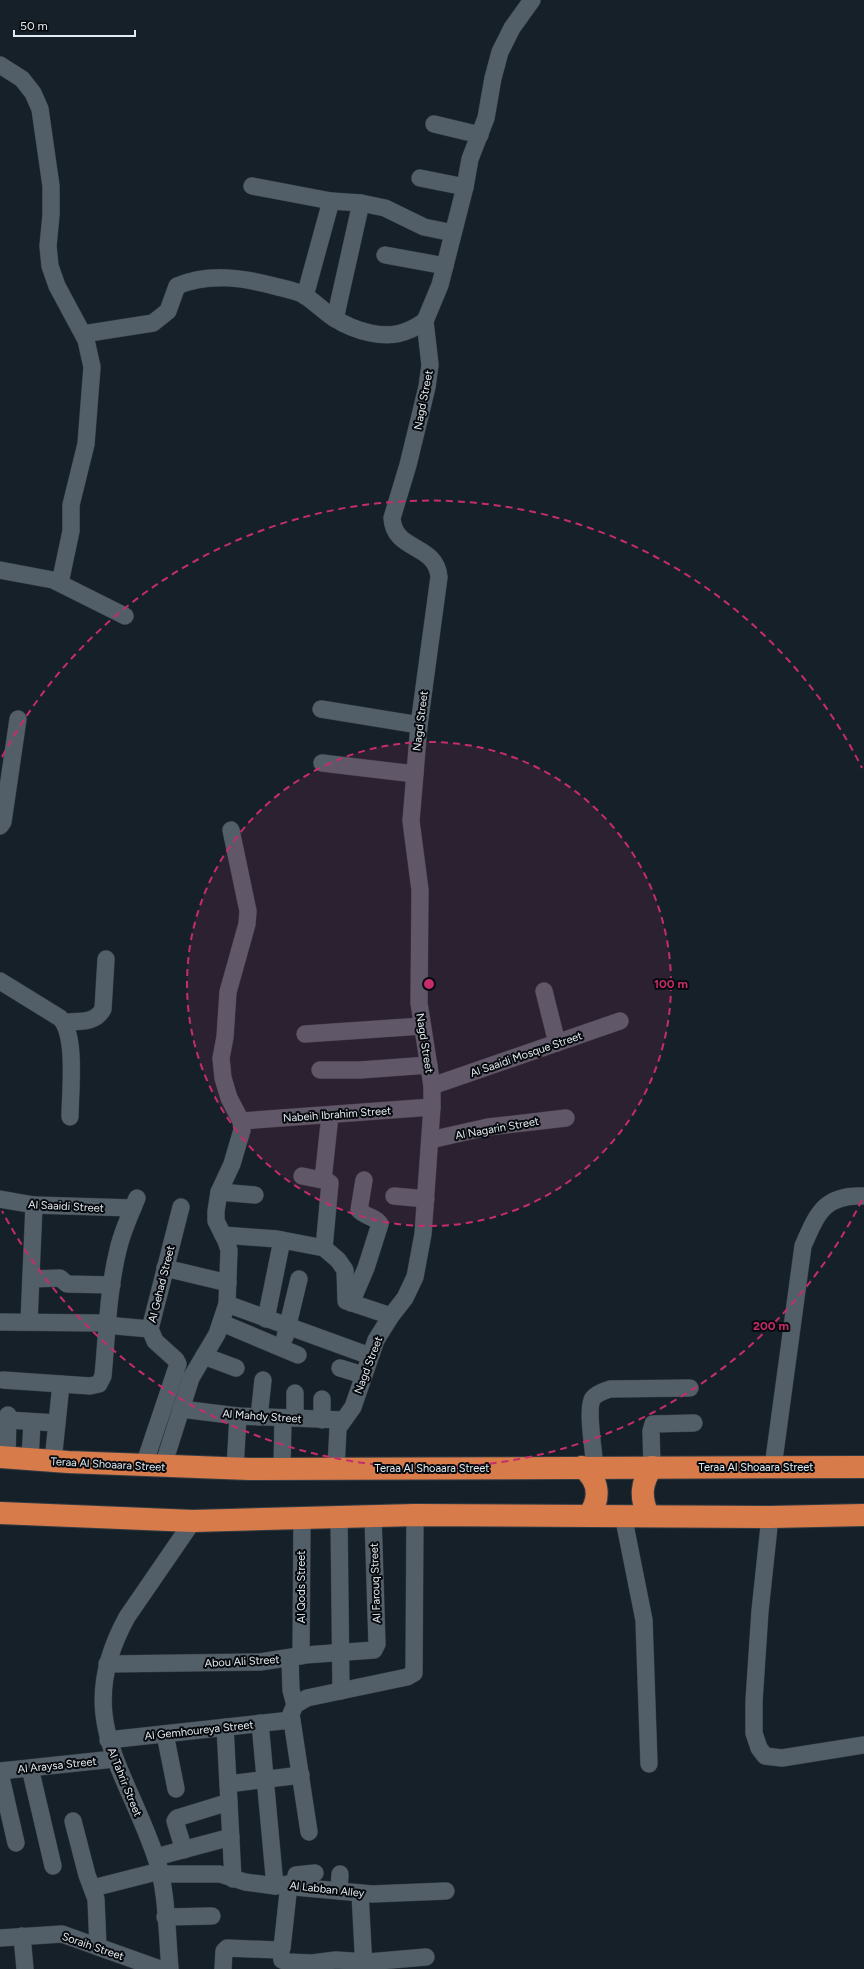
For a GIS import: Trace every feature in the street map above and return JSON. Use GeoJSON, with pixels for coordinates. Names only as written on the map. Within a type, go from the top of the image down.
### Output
{"type":"FeatureCollection","features":[{"type":"Feature","properties":{"kind":"highway","name":"Teraa Al Shoaara Street"},"geometry":{"type":"LineString","coordinates":[[3,1457],[30,1460],[235,1469],[864,1467]]}},
{"type":"Feature","properties":{"kind":"highway"},"geometry":{"type":"LineString","coordinates":[[588,1467],[589,1473],[597,1490],[595,1503],[588,1515]]}},
{"type":"Feature","properties":{"kind":"highway"},"geometry":{"type":"LineString","coordinates":[[648,1515],[644,1506],[643,1485],[652,1467]]}},
{"type":"Feature","properties":{"kind":"highway"},"geometry":{"type":"LineString","coordinates":[[0,1513],[193,1521],[415,1515],[648,1515],[770,1517],[864,1515]]}},
{"type":"Feature","properties":{"kind":"street","name":"Nagd Street"},"geometry":{"type":"LineString","coordinates":[[336,1468],[337,1432],[352,1407],[376,1340],[391,1316],[405,1298],[415,1277],[422,1249],[432,1107],[432,1086],[422,1026],[419,989],[420,884],[411,821],[419,725],[438,584],[438,569],[432,558],[399,538],[395,532],[392,518],[425,400],[430,365],[425,321],[438,289],[465,187],[470,159],[486,118],[493,78],[500,52],[512,28],[532,0]]}},
{"type":"Feature","properties":{"kind":"street"},"geometry":{"type":"LineString","coordinates":[[0,65],[22,79],[33,93],[40,109],[51,186],[51,215],[48,246],[50,266],[57,286],[83,334],[92,367],[84,455],[70,508],[72,531],[60,583]]}},
{"type":"Feature","properties":{"kind":"street"},"geometry":{"type":"LineString","coordinates":[[434,124],[480,135]]}},
{"type":"Feature","properties":{"kind":"street"},"geometry":{"type":"LineString","coordinates":[[420,178],[465,187]]}},
{"type":"Feature","properties":{"kind":"street"},"geometry":{"type":"LineString","coordinates":[[252,186],[331,201],[361,203],[384,208],[424,227],[453,233]]}},
{"type":"Feature","properties":{"kind":"street"},"geometry":{"type":"LineString","coordinates":[[305,296],[331,201]]}},
{"type":"Feature","properties":{"kind":"street"},"geometry":{"type":"LineString","coordinates":[[335,319],[361,203]]}},
{"type":"Feature","properties":{"kind":"street"},"geometry":{"type":"LineString","coordinates":[[385,255],[444,266]]}},
{"type":"Feature","properties":{"kind":"street"},"geometry":{"type":"LineString","coordinates":[[83,334],[153,323],[168,311],[177,286],[209,278],[253,280],[294,291],[305,296],[335,319],[356,329],[390,334],[410,330],[425,321]]}},
{"type":"Feature","properties":{"kind":"street"},"geometry":{"type":"LineString","coordinates":[[0,570],[45,578],[60,583],[125,616]]}},
{"type":"Feature","properties":{"kind":"street"},"geometry":{"type":"LineString","coordinates":[[321,709],[419,725]]}},
{"type":"Feature","properties":{"kind":"street"},"geometry":{"type":"LineString","coordinates":[[0,826],[3,822],[4,790],[18,719]]}},
{"type":"Feature","properties":{"kind":"street"},"geometry":{"type":"LineString","coordinates":[[322,763],[415,774]]}},
{"type":"Feature","properties":{"kind":"street"},"geometry":{"type":"LineString","coordinates":[[154,1466],[181,1409],[191,1378],[222,1323],[227,1304],[229,1250],[216,1221],[217,1201],[219,1192],[229,1173],[241,1138],[242,1121],[229,1098],[221,1068],[228,992],[245,930],[248,912],[231,830]]}},
{"type":"Feature","properties":{"kind":"street"},"geometry":{"type":"LineString","coordinates":[[0,981],[64,1022],[89,1021],[101,1014],[106,959]]}},
{"type":"Feature","properties":{"kind":"street"},"geometry":{"type":"LineString","coordinates":[[544,991],[557,1043]]}},
{"type":"Feature","properties":{"kind":"street","name":"Al Saaidi Mosque Street"},"geometry":{"type":"LineString","coordinates":[[432,1086],[620,1021]]}},
{"type":"Feature","properties":{"kind":"street"},"geometry":{"type":"LineString","coordinates":[[64,1022],[68,1033],[70,1046],[70,1117]]}},
{"type":"Feature","properties":{"kind":"street"},"geometry":{"type":"LineString","coordinates":[[305,1034],[422,1026]]}},
{"type":"Feature","properties":{"kind":"street"},"geometry":{"type":"LineString","coordinates":[[320,1070],[360,1070],[429,1065]]}},
{"type":"Feature","properties":{"kind":"street","name":"Nabeih Ibrahim Street"},"geometry":{"type":"LineString","coordinates":[[242,1121],[432,1107]]}},
{"type":"Feature","properties":{"kind":"street"},"geometry":{"type":"LineString","coordinates":[[323,1180],[330,1115]]}},
{"type":"Feature","properties":{"kind":"street","name":"Al Nagarin Street"},"geometry":{"type":"LineString","coordinates":[[430,1140],[488,1127],[566,1118]]}},
{"type":"Feature","properties":{"kind":"street"},"geometry":{"type":"LineString","coordinates":[[302,1176],[323,1180],[329,1182],[330,1185],[324,1248]]}},
{"type":"Feature","properties":{"kind":"street"},"geometry":{"type":"LineString","coordinates":[[351,1303],[366,1268],[380,1224],[377,1220],[363,1214],[359,1210],[364,1180]]}},
{"type":"Feature","properties":{"kind":"street"},"geometry":{"type":"LineString","coordinates":[[219,1192],[255,1195]]}},
{"type":"Feature","properties":{"kind":"street"},"geometry":{"type":"LineString","coordinates":[[773,1467],[803,1246],[815,1219],[830,1201],[848,1195],[864,1196]]}},
{"type":"Feature","properties":{"kind":"street"},"geometry":{"type":"LineString","coordinates":[[394,1196],[426,1199]]}},
{"type":"Feature","properties":{"kind":"street","name":"Al Saaidi Street"},"geometry":{"type":"LineString","coordinates":[[0,1199],[34,1205],[135,1203],[118,1249],[112,1285]]}},
{"type":"Feature","properties":{"kind":"street"},"geometry":{"type":"LineString","coordinates":[[29,1322],[34,1205]]}},
{"type":"Feature","properties":{"kind":"street","name":"Al Gehad Street"},"geometry":{"type":"LineString","coordinates":[[154,1466],[178,1364],[176,1360],[155,1341],[150,1329],[181,1207]]}},
{"type":"Feature","properties":{"kind":"street"},"geometry":{"type":"LineString","coordinates":[[223,1235],[282,1240],[324,1248],[338,1260],[343,1267],[346,1279],[345,1298],[348,1302],[391,1316]]}},
{"type":"Feature","properties":{"kind":"street"},"geometry":{"type":"LineString","coordinates":[[266,1319],[282,1240]]}},
{"type":"Feature","properties":{"kind":"street"},"geometry":{"type":"LineString","coordinates":[[165,1268],[228,1283]]}},
{"type":"Feature","properties":{"kind":"street"},"geometry":{"type":"LineString","coordinates":[[3,1380],[90,1386],[99,1384],[103,1376],[112,1285],[67,1284],[60,1278],[31,1279]]}},
{"type":"Feature","properties":{"kind":"street"},"geometry":{"type":"LineString","coordinates":[[282,1349],[288,1327],[300,1304],[299,1279]]}},
{"type":"Feature","properties":{"kind":"street"},"geometry":{"type":"LineString","coordinates":[[271,1296],[300,1304]]}},
{"type":"Feature","properties":{"kind":"street"},"geometry":{"type":"LineString","coordinates":[[227,1304],[370,1356]]}},
{"type":"Feature","properties":{"kind":"street"},"geometry":{"type":"LineString","coordinates":[[0,1322],[101,1323],[150,1329]]}},
{"type":"Feature","properties":{"kind":"street"},"geometry":{"type":"LineString","coordinates":[[222,1323],[298,1355]]}},
{"type":"Feature","properties":{"kind":"street"},"geometry":{"type":"LineString","coordinates":[[204,1356],[236,1368]]}},
{"type":"Feature","properties":{"kind":"street"},"geometry":{"type":"LineString","coordinates":[[340,1368],[364,1375]]}},
{"type":"Feature","properties":{"kind":"street"},"geometry":{"type":"LineString","coordinates":[[259,1417],[263,1380]]}},
{"type":"Feature","properties":{"kind":"street"},"geometry":{"type":"LineString","coordinates":[[53,1461],[60,1384]]}},
{"type":"Feature","properties":{"kind":"street"},"geometry":{"type":"LineString","coordinates":[[588,1467],[590,1410],[593,1398],[598,1394],[610,1389],[690,1388]]}},
{"type":"Feature","properties":{"kind":"street"},"geometry":{"type":"LineString","coordinates":[[282,1468],[295,1393]]}},
{"type":"Feature","properties":{"kind":"street"},"geometry":{"type":"LineString","coordinates":[[322,1399],[322,1420]]}},
{"type":"Feature","properties":{"kind":"street","name":"Al Mahdy Street"},"geometry":{"type":"LineString","coordinates":[[181,1409],[238,1416],[343,1420]]}},
{"type":"Feature","properties":{"kind":"street"},"geometry":{"type":"LineString","coordinates":[[235,1469],[238,1416]]}},
{"type":"Feature","properties":{"kind":"street"},"geometry":{"type":"LineString","coordinates":[[3,1457],[8,1418],[32,1422],[57,1422]]}},
{"type":"Feature","properties":{"kind":"street"},"geometry":{"type":"LineString","coordinates":[[30,1460],[32,1422]]}},
{"type":"Feature","properties":{"kind":"street"},"geometry":{"type":"LineString","coordinates":[[652,1467],[651,1431],[653,1424],[694,1423]]}},
{"type":"Feature","properties":{"kind":"street","name":"Al Gemhoureya Street"},"geometry":{"type":"LineString","coordinates":[[108,1740],[260,1723],[293,1712],[307,1698],[407,1678],[414,1673],[415,1515]]}},
{"type":"Feature","properties":{"kind":"street"},"geometry":{"type":"LineString","coordinates":[[623,1515],[644,1620],[649,1764]]}},
{"type":"Feature","properties":{"kind":"street","name":"Al Farouq Street"},"geometry":{"type":"LineString","coordinates":[[373,1516],[376,1649]]}},
{"type":"Feature","properties":{"kind":"street"},"geometry":{"type":"LineString","coordinates":[[339,1517],[341,1691]]}},
{"type":"Feature","properties":{"kind":"street"},"geometry":{"type":"LineString","coordinates":[[770,1517],[760,1611],[754,1701],[754,1733],[759,1748],[765,1756],[782,1758],[864,1745]]}},
{"type":"Feature","properties":{"kind":"street","name":"Al Qods Street"},"geometry":{"type":"LineString","coordinates":[[302,1518],[295,1657],[291,1690],[309,1832]]}},
{"type":"Feature","properties":{"kind":"street","name":"Al Tahrir Street"},"geometry":{"type":"LineString","coordinates":[[170,1969],[159,1867],[114,1758],[108,1740],[103,1702],[107,1664],[116,1637],[127,1617],[193,1521]]}},
{"type":"Feature","properties":{"kind":"street","name":"Abou Ali Street"},"geometry":{"type":"LineString","coordinates":[[107,1664],[260,1662],[340,1652],[371,1651],[376,1649]]}},
{"type":"Feature","properties":{"kind":"street"},"geometry":{"type":"LineString","coordinates":[[260,1723],[265,1779],[287,1886],[283,1946],[280,1949]]}},
{"type":"Feature","properties":{"kind":"street"},"geometry":{"type":"LineString","coordinates":[[225,1727],[233,1879]]}},
{"type":"Feature","properties":{"kind":"street"},"geometry":{"type":"LineString","coordinates":[[165,1734],[176,1789]]}},
{"type":"Feature","properties":{"kind":"street","name":"Al Araysa Street"},"geometry":{"type":"LineString","coordinates":[[0,1772],[114,1758]]}},
{"type":"Feature","properties":{"kind":"street"},"geometry":{"type":"LineString","coordinates":[[30,1768],[53,1866]]}},
{"type":"Feature","properties":{"kind":"street"},"geometry":{"type":"LineString","coordinates":[[0,1772],[16,1843]]}},
{"type":"Feature","properties":{"kind":"street"},"geometry":{"type":"LineString","coordinates":[[228,1784],[301,1775]]}},
{"type":"Feature","properties":{"kind":"street"},"geometry":{"type":"LineString","coordinates":[[184,1850],[175,1821],[177,1818],[229,1802]]}},
{"type":"Feature","properties":{"kind":"street"},"geometry":{"type":"LineString","coordinates":[[73,1821],[87,1875],[96,1899],[98,1947]]}},
{"type":"Feature","properties":{"kind":"street"},"geometry":{"type":"LineString","coordinates":[[93,1888],[159,1867],[184,1850],[231,1837]]}},
{"type":"Feature","properties":{"kind":"street","name":"Al Labban Alley"},"geometry":{"type":"LineString","coordinates":[[159,1867],[287,1886],[360,1893],[446,1891]]}},
{"type":"Feature","properties":{"kind":"street"},"geometry":{"type":"LineString","coordinates":[[287,1886],[296,1875],[315,1873]]}},
{"type":"Feature","properties":{"kind":"street"},"geometry":{"type":"LineString","coordinates":[[339,1891],[340,1874]]}},
{"type":"Feature","properties":{"kind":"street"},"geometry":{"type":"LineString","coordinates":[[360,1893],[364,1965]]}},
{"type":"Feature","properties":{"kind":"street"},"geometry":{"type":"LineString","coordinates":[[165,1917],[212,1916]]}},
{"type":"Feature","properties":{"kind":"street","name":"Soraih Street"},"geometry":{"type":"LineString","coordinates":[[0,1938],[62,1934],[160,1969]]}},
{"type":"Feature","properties":{"kind":"street"},"geometry":{"type":"LineString","coordinates":[[22,1936],[24,1969]]}},
{"type":"Feature","properties":{"kind":"street"},"geometry":{"type":"LineString","coordinates":[[223,1969],[224,1950],[227,1948],[280,1949]]}},
{"type":"Feature","properties":{"kind":"street"},"geometry":{"type":"LineString","coordinates":[[280,1949],[284,1961],[312,1966],[336,1964],[364,1965],[426,1957]]}}]}
